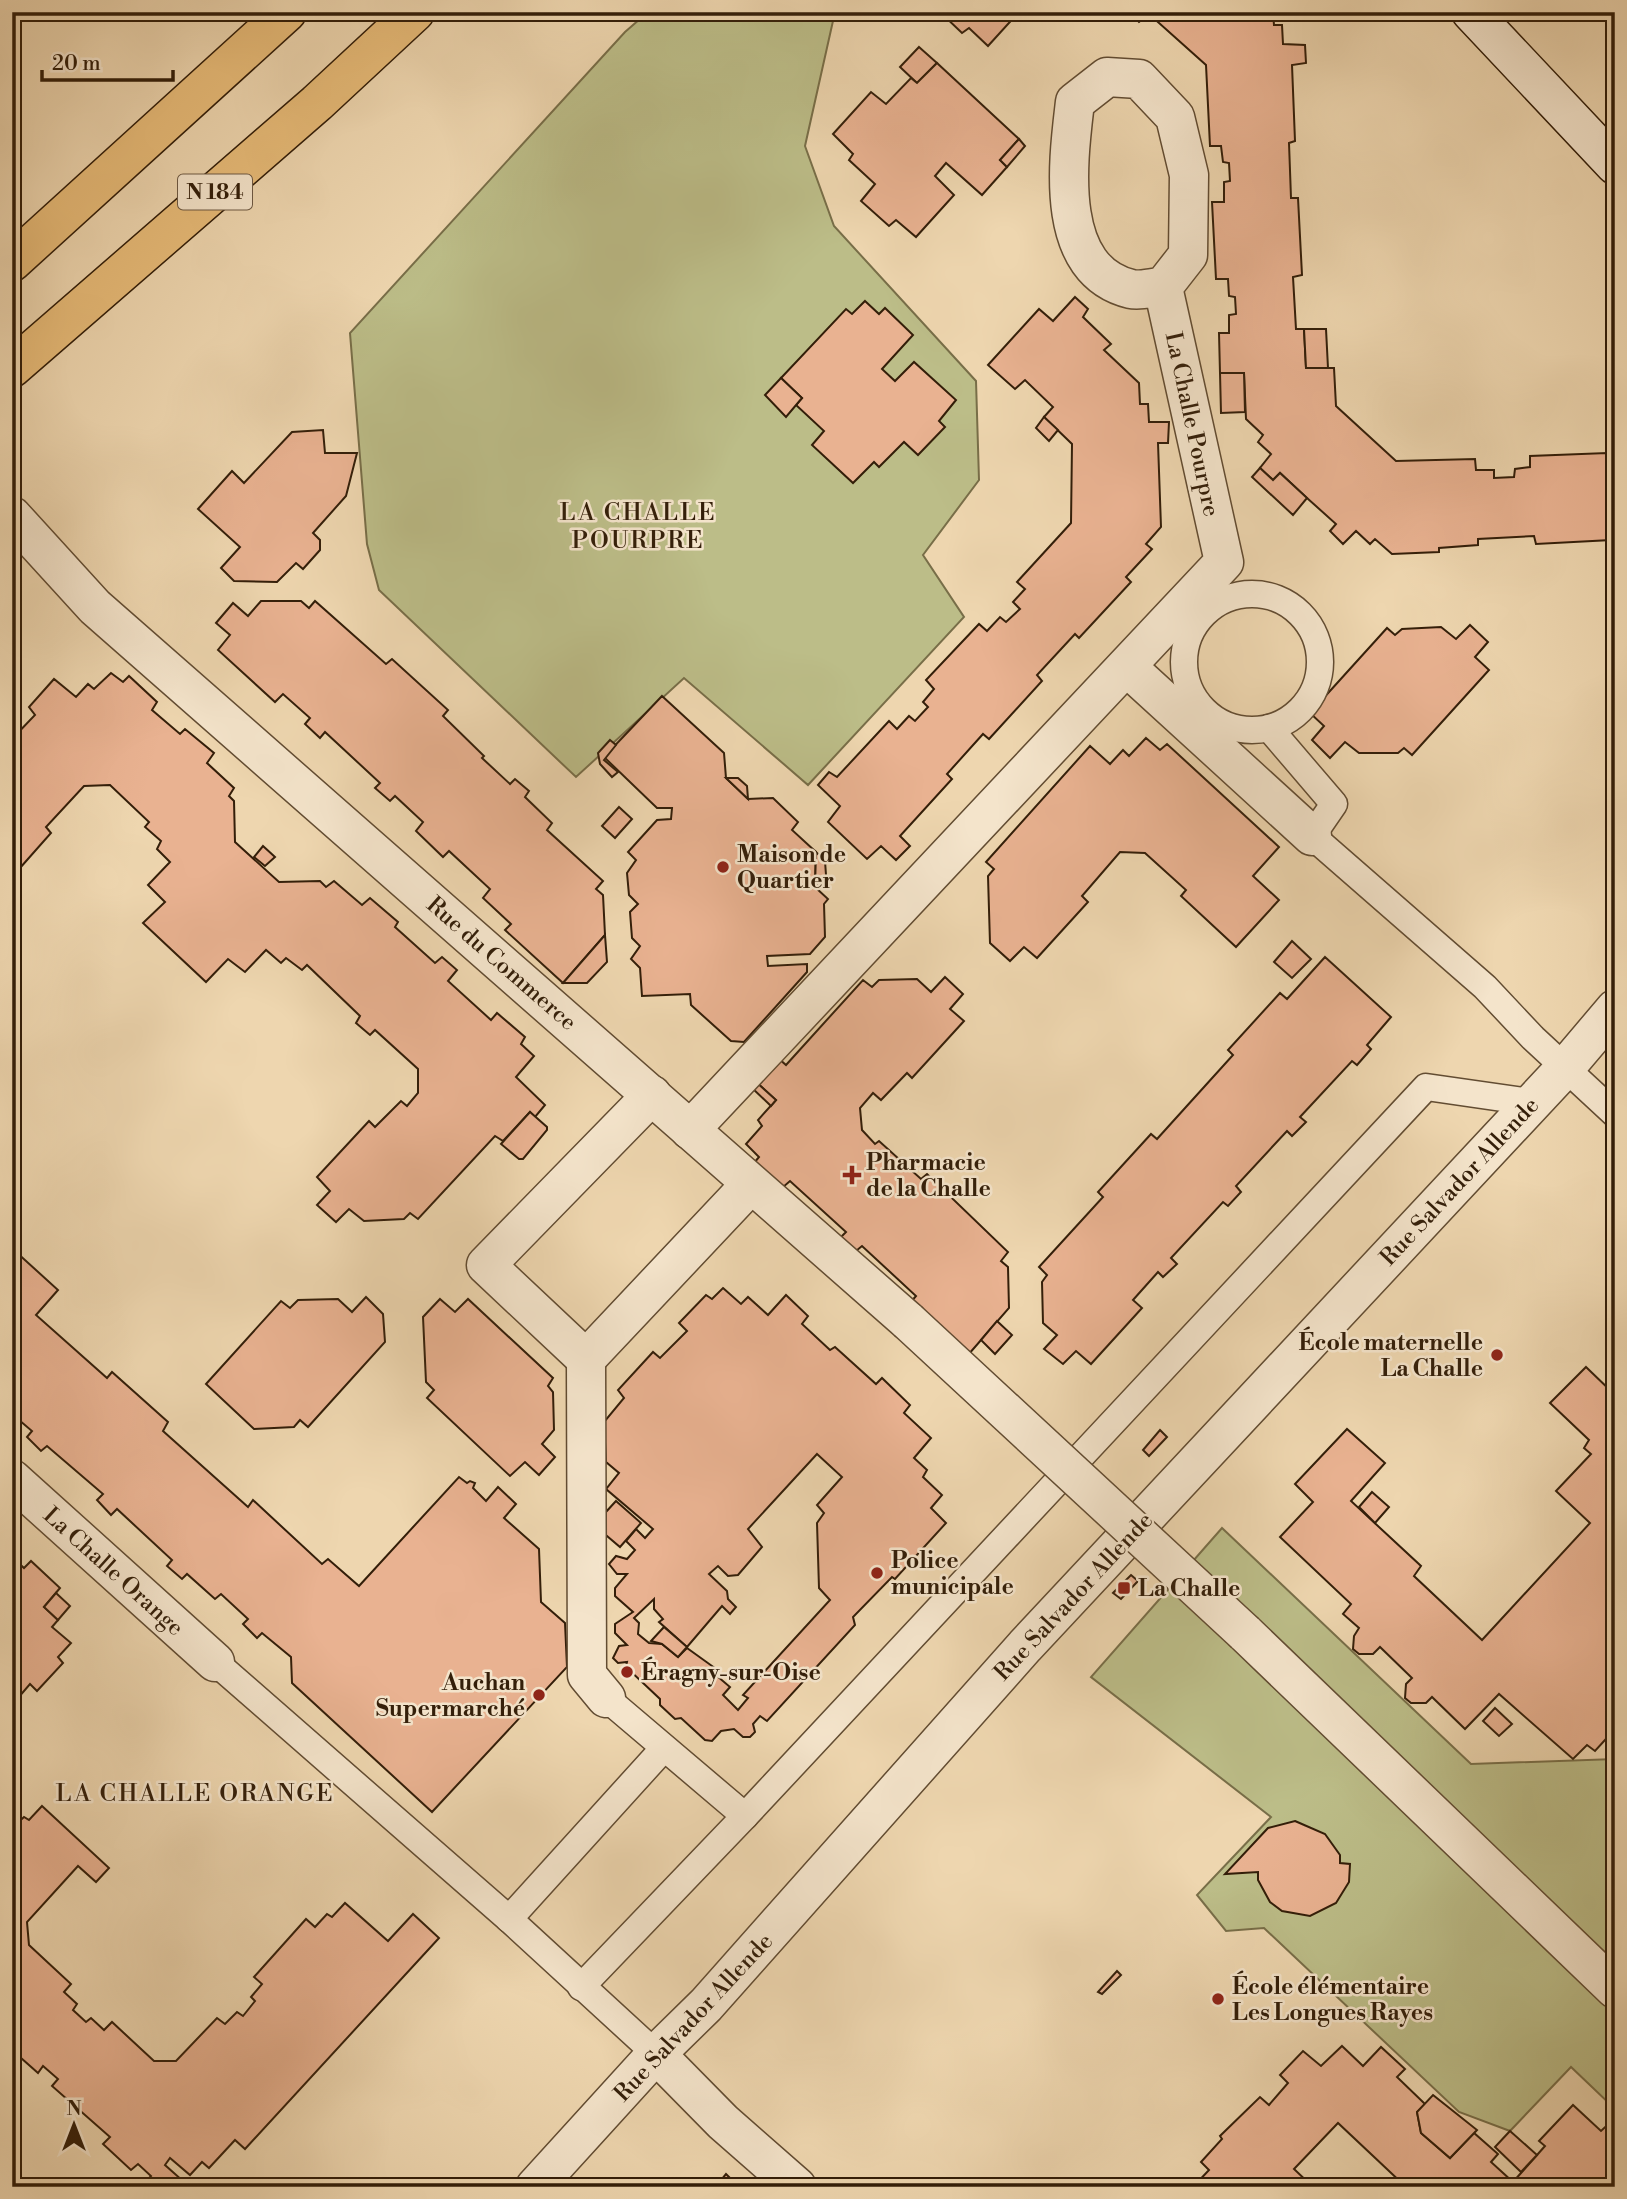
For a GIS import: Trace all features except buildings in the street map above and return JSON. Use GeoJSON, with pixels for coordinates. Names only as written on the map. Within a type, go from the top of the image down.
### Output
{"type":"FeatureCollection","features":[{"type":"Feature","properties":{"kind":"main road"},"geometry":{"type":"LineString","coordinates":[[12,262],[287,12]]}},
{"type":"Feature","properties":{"kind":"main road","name":"N 184"},"geometry":{"type":"LineString","coordinates":[[12,368],[317,103],[415,12]]}},
{"type":"Feature","properties":{"kind":"street"},"geometry":{"type":"LineString","coordinates":[[1471,12],[1615,165]]}},
{"type":"Feature","properties":{"kind":"street"},"geometry":{"type":"LineString","coordinates":[[1107,77],[1139,79],[1175,117],[1189,175],[1188,255],[1163,287],[1132,289],[1094,270],[1077,238],[1066,169],[1075,102],[1107,77]]}},
{"type":"Feature","properties":{"kind":"street","name":"La Challe Pourpre"},"geometry":{"type":"LineString","coordinates":[[1127,667],[1223,562],[1163,287]]}},
{"type":"Feature","properties":{"kind":"street","name":"Rue du Commerce"},"geometry":{"type":"LineString","coordinates":[[12,516],[95,607],[908,1321],[1245,1633],[1615,1989]]}},
{"type":"Feature","properties":{"kind":"street"},"geometry":{"type":"LineString","coordinates":[[690,1130],[1127,667],[1312,836]]}},
{"type":"Feature","properties":{"kind":"street","name":"Rue Salvador Allende"},"geometry":{"type":"LineString","coordinates":[[535,2187],[656,2054],[706,2005],[1025,1647],[1565,1068],[1615,1009]]}},
{"type":"Feature","properties":{"kind":"street"},"geometry":{"type":"LineString","coordinates":[[586,1359],[486,1265],[652,1095]]}},
{"type":"Feature","properties":{"kind":"street"},"geometry":{"type":"LineString","coordinates":[[606,1698],[587,1675],[586,1359],[751,1185]]}},
{"type":"Feature","properties":{"kind":"street","name":"La Challe Orange"},"geometry":{"type":"LineString","coordinates":[[12,1479],[215,1662]]}},
{"type":"Feature","properties":{"kind":"street"},"geometry":{"type":"LineString","coordinates":[[656,2054],[723,2122],[797,2187]]}},
{"type":"Feature","properties":{"kind":"lane"},"geometry":{"type":"LineString","coordinates":[[1246,593],[1269,595],[1289,604],[1306,619],[1317,639],[1321,661],[1317,684],[1307,703],[1290,718],[1269,728],[1247,730],[1225,724],[1206,712],[1192,694],[1184,673],[1184,651],[1191,630],[1205,611],[1224,599],[1246,593]]}},
{"type":"Feature","properties":{"kind":"lane"},"geometry":{"type":"LineString","coordinates":[[1269,728],[1334,804],[1312,836],[1485,987],[1615,1114]]}},
{"type":"Feature","properties":{"kind":"lane"},"geometry":{"type":"LineString","coordinates":[[581,1987],[745,1816],[1426,1087],[1531,1102]]}},
{"type":"Feature","properties":{"kind":"lane"},"geometry":{"type":"LineString","coordinates":[[215,1662],[509,1919],[656,2054]]}},
{"type":"Feature","properties":{"kind":"lane"},"geometry":{"type":"LineString","coordinates":[[606,1698],[745,1816]]}},
{"type":"Feature","properties":{"kind":"lane"},"geometry":{"type":"LineString","coordinates":[[509,1919],[664,1748]]}},
{"type":"Feature","properties":{"kind":"green space"},"geometry":{"type":"Polygon","coordinates":[[[648,12],[835,12],[805,146],[834,226],[976,381],[979,480],[923,555],[964,617],[808,785],[684,678],[576,777],[379,590],[367,544],[350,333],[625,32],[648,12]]]}},
{"type":"Feature","properties":{"kind":"green space"},"geometry":{"type":"Polygon","coordinates":[[[1222,1528],[1471,1764],[1615,1759],[1615,2109],[1571,2067],[1510,2131],[1459,2112],[1264,1928],[1226,1931],[1197,1895],[1271,1817],[1091,1677],[1222,1528]]]}},
{"type":"Feature","properties":{"kind":"place","name":"Maison de Quartier"},"geometry":{"type":"Point","coordinates":[723,867]}},
{"type":"Feature","properties":{"kind":"place","name":"Pharmacie de la Challe"},"geometry":{"type":"Point","coordinates":[852,1175]}},
{"type":"Feature","properties":{"kind":"place","name":"École maternelle La Challe"},"geometry":{"type":"Point","coordinates":[1497,1355]}},
{"type":"Feature","properties":{"kind":"place","name":"Police municipale"},"geometry":{"type":"Point","coordinates":[877,1573]}},
{"type":"Feature","properties":{"kind":"place","name":"La Challe"},"geometry":{"type":"Point","coordinates":[1124,1588]}},
{"type":"Feature","properties":{"kind":"place","name":"Éragny-sur-Oise"},"geometry":{"type":"Point","coordinates":[627,1672]}},
{"type":"Feature","properties":{"kind":"place","name":"Auchan Supermarché"},"geometry":{"type":"Point","coordinates":[539,1695]}},
{"type":"Feature","properties":{"kind":"place","name":"École élémentaire Les Longues Rayes"},"geometry":{"type":"Point","coordinates":[1218,1999]}},
{"type":"Feature","properties":{"kind":"district","name":"LA CHALLE POURPRE"},"geometry":{"type":"Point","coordinates":[638,526]}},
{"type":"Feature","properties":{"kind":"district","name":"LA CHALLE ORANGE"},"geometry":{"type":"Point","coordinates":[195,1793]}}]}
